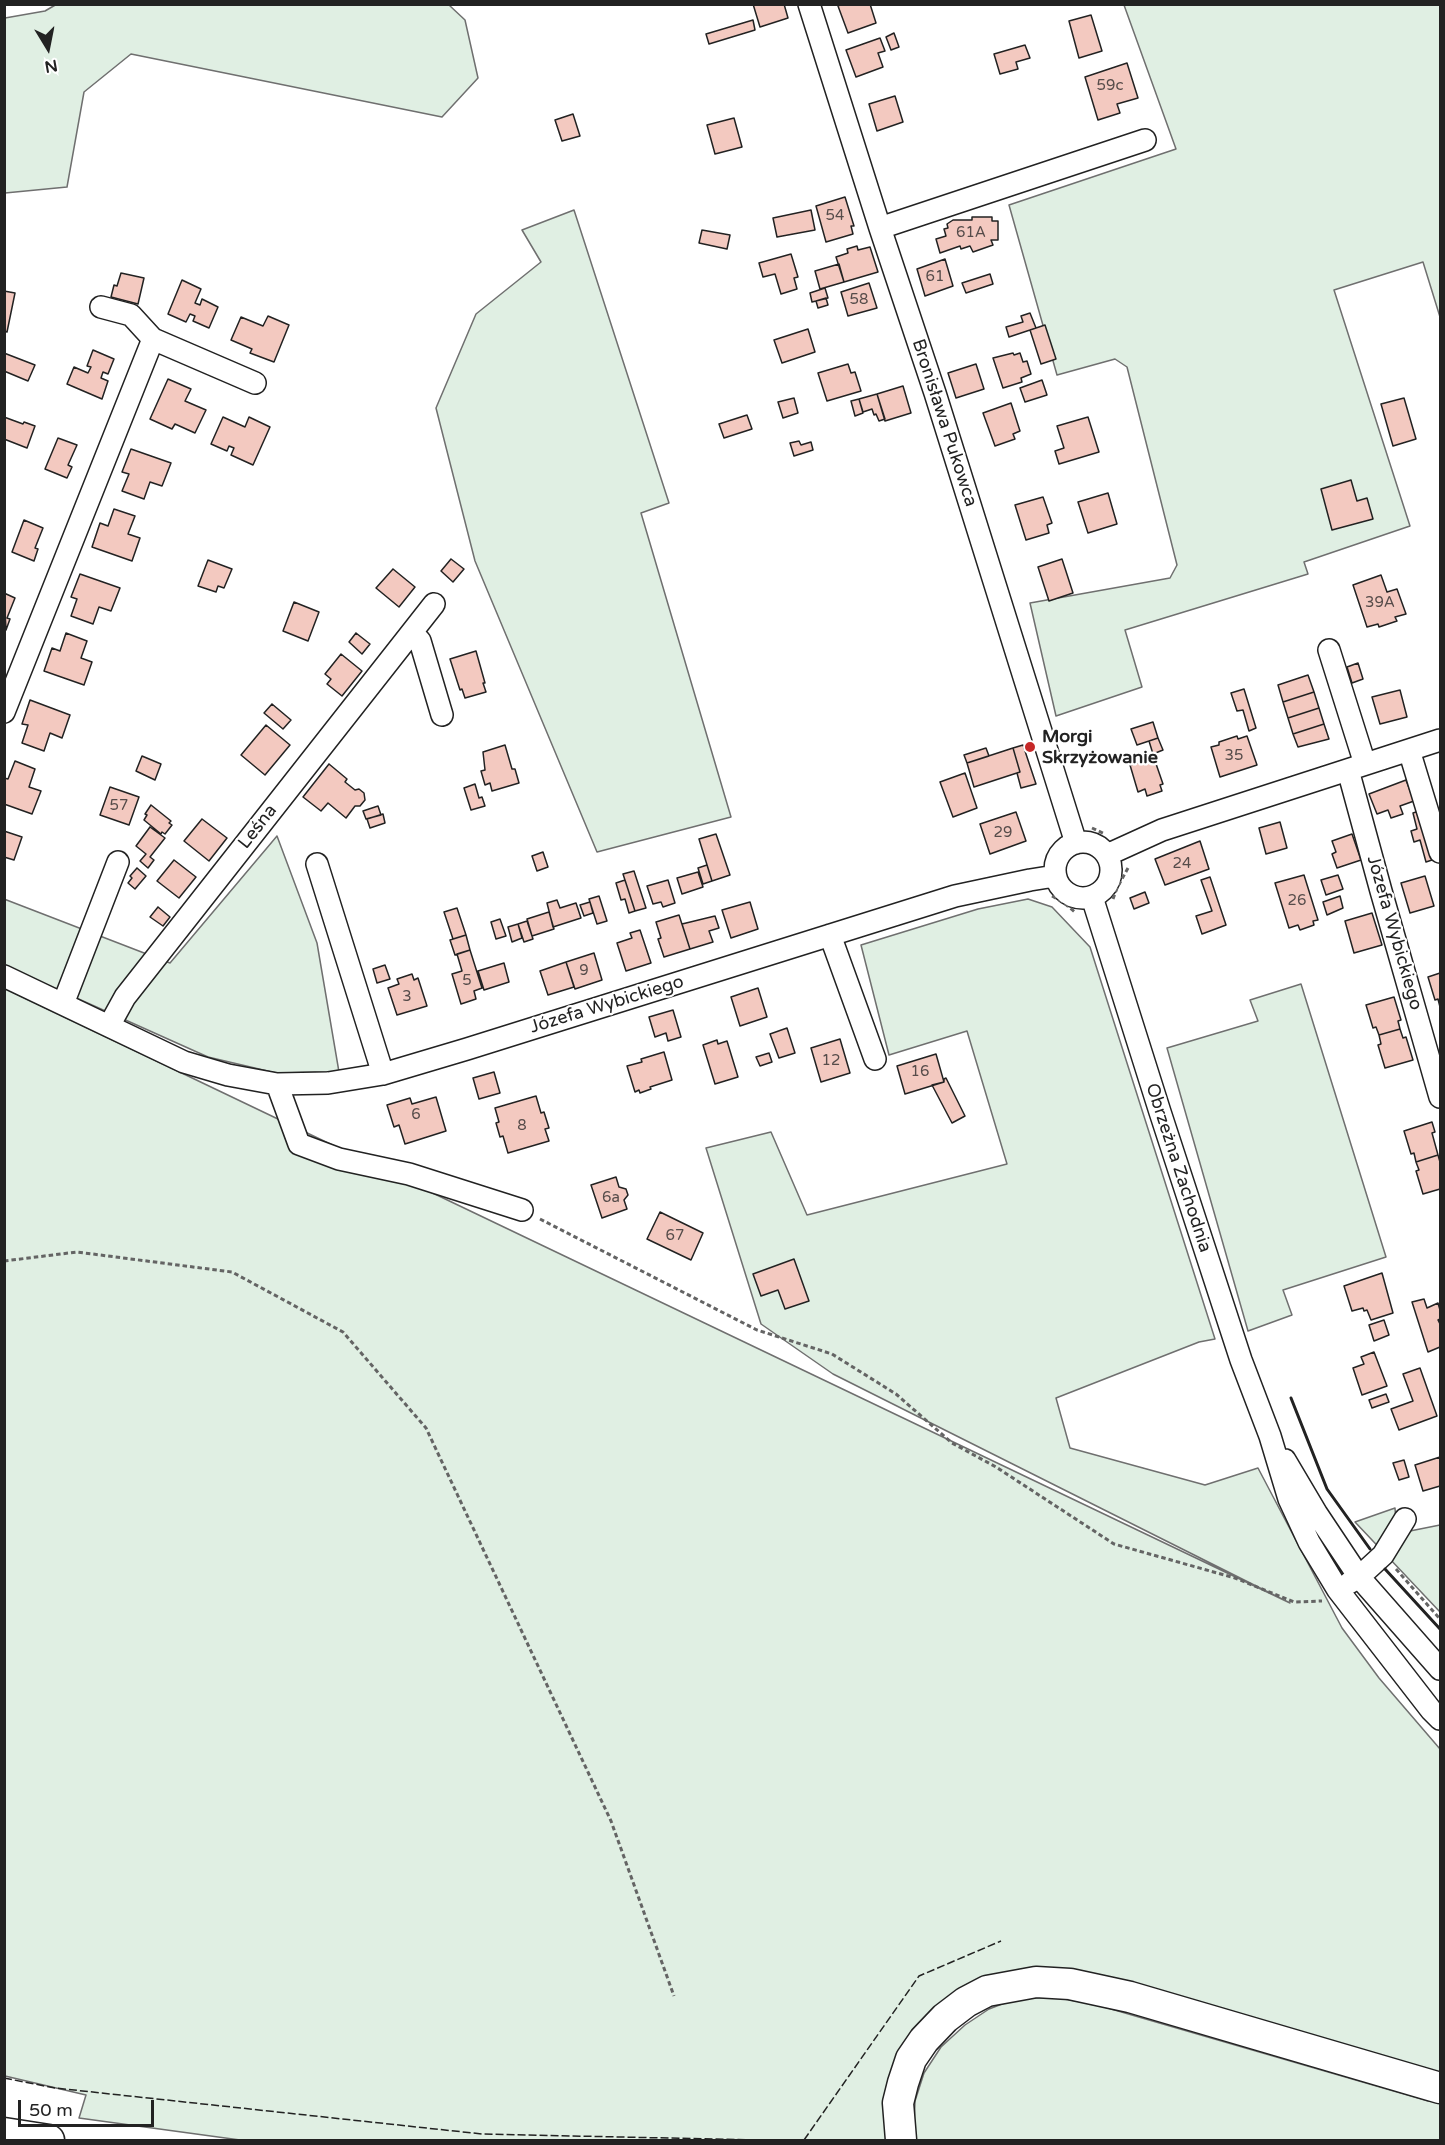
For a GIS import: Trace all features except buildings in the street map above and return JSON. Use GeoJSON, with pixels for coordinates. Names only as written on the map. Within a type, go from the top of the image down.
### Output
{"type":"FeatureCollection","features":[{"type":"Feature","properties":{"kind":"highway"},"geometry":{"type":"LineString","coordinates":[[901,2140],[898,2103],[911,2059],[924,2040],[945,2018],[966,2002],[987,1991],[1036,1982],[1070,1984],[1130,1997],[1440,2088]]}},
{"type":"Feature","properties":{"kind":"highway"},"geometry":{"type":"LineString","coordinates":[[4,2133],[49,2140]]}},
{"type":"Feature","properties":{"kind":"street","name":"Bronisława Pukowca"},"geometry":{"type":"LineString","coordinates":[[809,4],[939,404],[1076,843]]}},
{"type":"Feature","properties":{"kind":"street"},"geometry":{"type":"LineString","coordinates":[[880,228],[1145,140]]}},
{"type":"Feature","properties":{"kind":"street"},"geometry":{"type":"LineString","coordinates":[[101,307],[131,315],[153,339],[255,383]]}},
{"type":"Feature","properties":{"kind":"street"},"geometry":{"type":"LineString","coordinates":[[4,712],[153,339]]}},
{"type":"Feature","properties":{"kind":"street","name":"Leśna"},"geometry":{"type":"LineString","coordinates":[[109,1026],[125,997],[434,604]]}},
{"type":"Feature","properties":{"kind":"street"},"geometry":{"type":"LineString","coordinates":[[412,632],[420,641],[442,715]]}},
{"type":"Feature","properties":{"kind":"street","name":"Józefa Wybickiego"},"geometry":{"type":"LineString","coordinates":[[1329,650],[1357,767],[1381,891],[1440,1096]]}},
{"type":"Feature","properties":{"kind":"street"},"geometry":{"type":"LineString","coordinates":[[1107,855],[1162,830],[1440,740]]}},
{"type":"Feature","properties":{"kind":"street"},"geometry":{"type":"LineString","coordinates":[[1409,750],[1440,852]]}},
{"type":"Feature","properties":{"kind":"street"},"geometry":{"type":"LineString","coordinates":[[1087,842],[1099,846],[1107,855],[1112,867],[1110,880],[1104,891],[1092,897],[1080,899],[1069,895],[1060,887],[1055,876],[1055,865],[1066,848],[1076,843],[1087,842]]}},
{"type":"Feature","properties":{"kind":"street"},"geometry":{"type":"LineString","coordinates":[[63,1004],[118,862]]}},
{"type":"Feature","properties":{"kind":"street"},"geometry":{"type":"LineString","coordinates":[[317,864],[383,1074]]}},
{"type":"Feature","properties":{"kind":"street","name":"Józefa Wybickiego"},"geometry":{"type":"LineString","coordinates":[[277,1084],[328,1083],[383,1074],[955,896],[1055,876]]}},
{"type":"Feature","properties":{"kind":"street","name":"Obrzeżna Zachodnia"},"geometry":{"type":"LineString","coordinates":[[1092,897],[1167,1135],[1244,1369],[1270,1436],[1289,1499],[1309,1542],[1338,1590],[1440,1719]]}},
{"type":"Feature","properties":{"kind":"street"},"geometry":{"type":"LineString","coordinates":[[830,935],[875,1059]]}},
{"type":"Feature","properties":{"kind":"street"},"geometry":{"type":"LineString","coordinates":[[4,976],[184,1062],[228,1075],[277,1084],[299,1144],[339,1159],[409,1174],[522,1210]]}},
{"type":"Feature","properties":{"kind":"street","name":"Obrzeżna Zachodnia"},"geometry":{"type":"LineString","coordinates":[[1270,1436],[1317,1514],[1359,1576],[1440,1669]]}},
{"type":"Feature","properties":{"kind":"street"},"geometry":{"type":"LineString","coordinates":[[1338,1590],[1359,1576],[1383,1555],[1405,1519]]}},
{"type":"Feature","properties":{"kind":"path"},"geometry":{"type":"LineString","coordinates":[[522,1210],[757,1329],[832,1354],[896,1394],[952,1443],[996,1467],[1114,1544],[1235,1578],[1294,1602],[1323,1601],[1338,1590]]}},
{"type":"Feature","properties":{"kind":"path"},"geometry":{"type":"LineString","coordinates":[[4,1261],[77,1252],[232,1272],[343,1332],[426,1428],[611,1821],[674,1996]]}},
{"type":"Feature","properties":{"kind":"path"},"geometry":{"type":"LineString","coordinates":[[1383,1555],[1440,1619]]}},
{"type":"Feature","properties":{"kind":"green space"},"geometry":{"type":"Polygon","coordinates":[[[57,4],[449,5],[465,20],[478,78],[442,117],[131,54],[84,92],[67,187],[5,193],[5,18],[45,11],[57,4]]]}},
{"type":"Feature","properties":{"kind":"green space"},"geometry":{"type":"Polygon","coordinates":[[[1124,5],[1440,5],[1440,317],[1423,262],[1334,290],[1410,526],[1304,562],[1308,574],[1125,630],[1142,687],[1056,716],[1030,603],[1170,578],[1177,565],[1127,367],[1115,359],[1057,375],[1009,205],[1176,149],[1124,5]]]}},
{"type":"Feature","properties":{"kind":"green space"},"geometry":{"type":"Polygon","coordinates":[[[574,210],[669,503],[641,513],[731,817],[597,852],[475,561],[436,408],[476,314],[541,262],[522,230],[574,210]]]}},
{"type":"Feature","properties":{"kind":"green space"},"geometry":{"type":"Polygon","coordinates":[[[277,836],[317,943],[339,1072],[276,1073],[208,1057],[5,966],[4,899],[170,963],[277,836]]]}},
{"type":"Feature","properties":{"kind":"green space"},"geometry":{"type":"Polygon","coordinates":[[[1028,899],[1052,907],[1090,947],[1215,1339],[1199,1342],[1056,1398],[1070,1448],[1205,1485],[1258,1468],[1342,1628],[1379,1678],[1440,1749],[1440,2073],[1089,1977],[945,2006],[890,2140],[240,2140],[79,2118],[86,2095],[5,2076],[4,988],[1290,1603],[833,1374],[761,1324],[706,1148],[771,1132],[807,1215],[1007,1164],[967,1031],[889,1055],[861,945],[978,909],[1028,899]]]}},
{"type":"Feature","properties":{"kind":"green space"},"geometry":{"type":"Polygon","coordinates":[[[1301,984],[1386,1257],[1283,1290],[1292,1315],[1248,1331],[1167,1048],[1258,1021],[1250,1000],[1301,984]]]}},
{"type":"Feature","properties":{"kind":"green space"},"geometry":{"type":"Polygon","coordinates":[[[1395,1508],[1396,1522],[1410,1531],[1440,1525],[1440,1612],[1355,1522],[1395,1508]]]}},
{"type":"Feature","properties":{"kind":"green space"},"geometry":{"type":"Polygon","coordinates":[[[1052,1997],[1094,2004],[1428,2101],[1440,2102],[1440,2140],[916,2140],[915,2101],[924,2073],[941,2047],[965,2025],[989,2009],[1015,1999],[1052,1997]]]}},
{"type":"Feature","properties":{"kind":"fence"},"geometry":{"type":"LineString","coordinates":[[804,2140],[919,1976],[1001,1941]]}},
{"type":"Feature","properties":{"kind":"fence"},"geometry":{"type":"LineString","coordinates":[[4,2078],[55,2088],[482,2134],[759,2140]]}},
{"type":"Feature","properties":{"kind":"wall"},"geometry":{"type":"LineString","coordinates":[[1291,1398],[1327,1489],[1370,1549]]}},
{"type":"Feature","properties":{"kind":"wall"},"geometry":{"type":"LineString","coordinates":[[1385,1569],[1440,1629]]}},
{"type":"Feature","properties":{"kind":"place","name":"Morgi Skrzyżowanie"},"geometry":{"type":"Point","coordinates":[1030,747]}}]}
